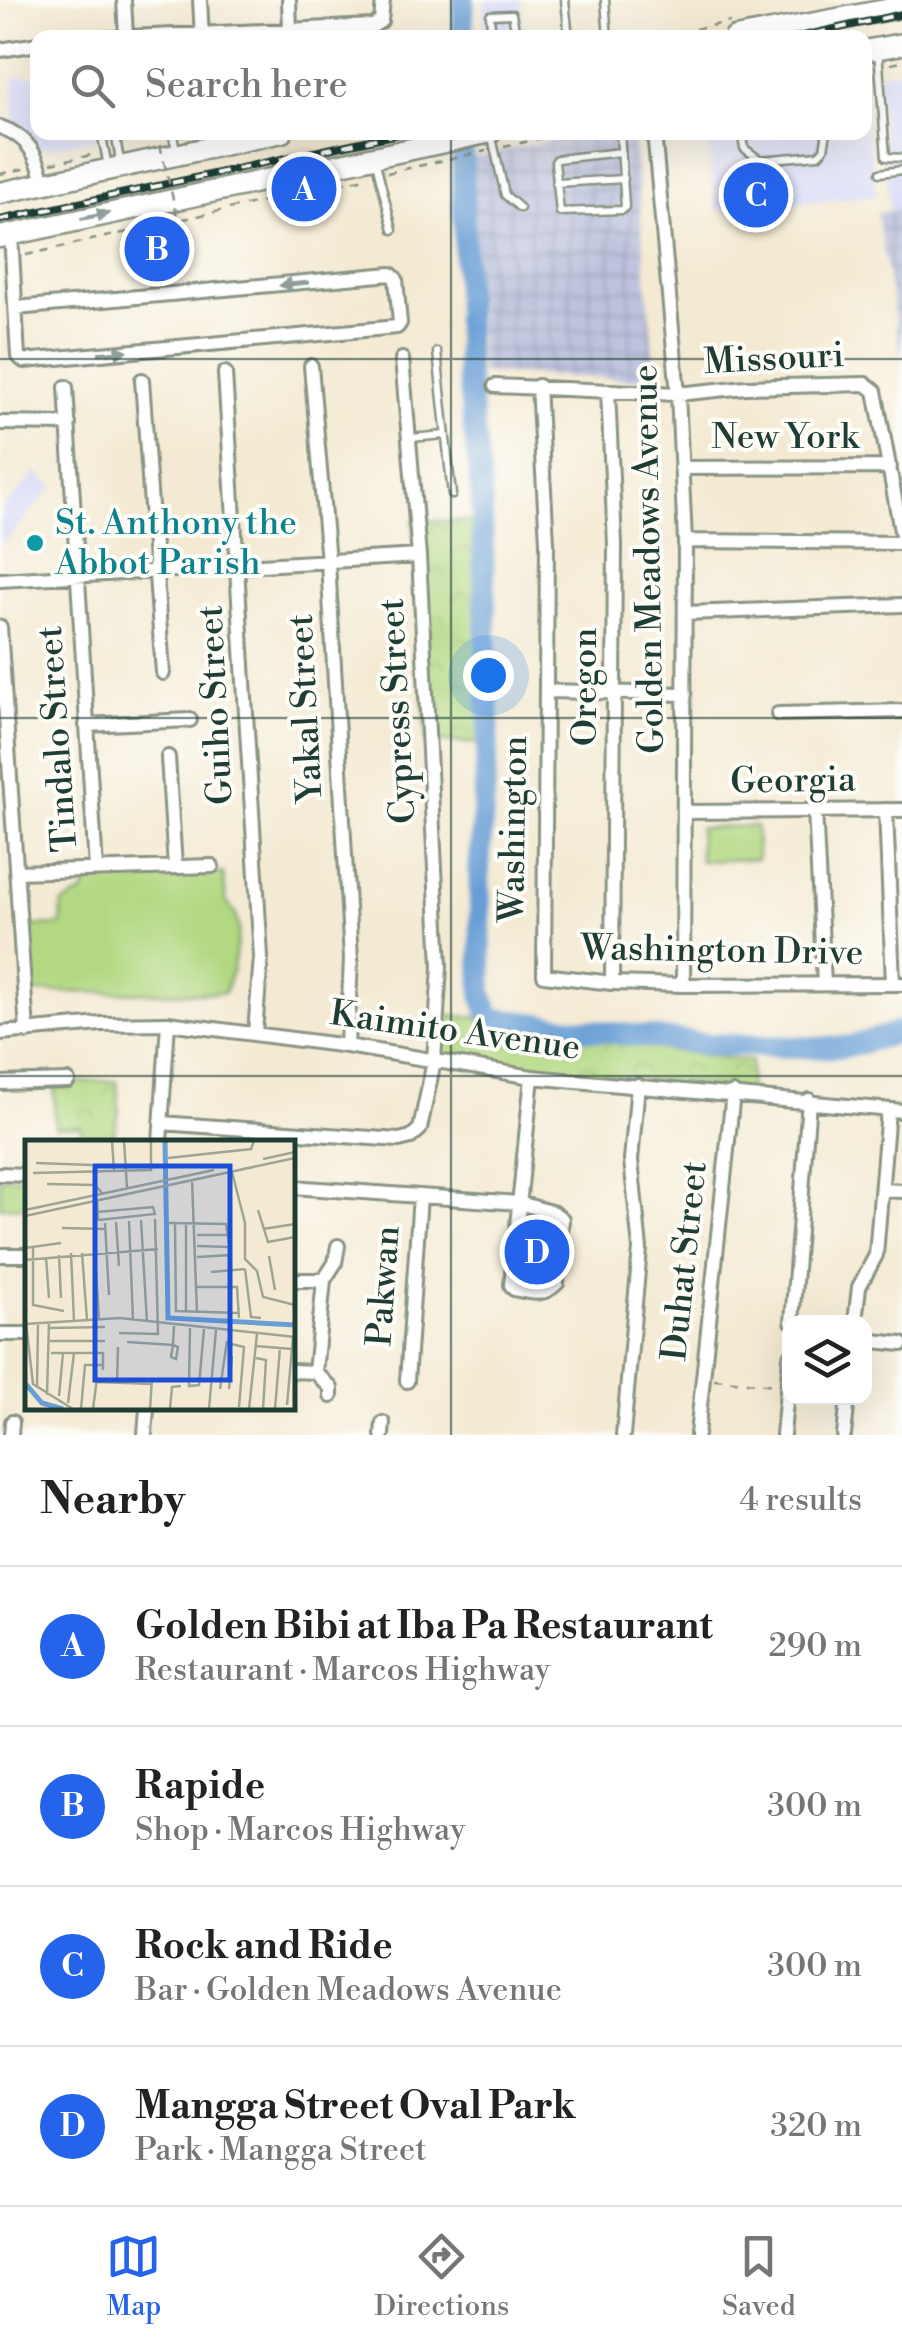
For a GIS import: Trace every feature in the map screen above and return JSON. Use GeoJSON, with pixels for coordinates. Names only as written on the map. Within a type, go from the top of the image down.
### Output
{"type":"FeatureCollection","features":[{"type":"Feature","properties":{"kind":"main road"},"geometry":{"type":"LineString","coordinates":[[776,30],[902,5]]}},
{"type":"Feature","properties":{"kind":"main road"},"geometry":{"type":"LineString","coordinates":[[0,193],[115,168],[168,150],[215,140]]}},
{"type":"Feature","properties":{"kind":"main road"},"geometry":{"type":"LineString","coordinates":[[6,235],[479,143]]}},
{"type":"Feature","properties":{"kind":"street"},"geometry":{"type":"LineString","coordinates":[[124,0],[126,30]]}},
{"type":"Feature","properties":{"kind":"street"},"geometry":{"type":"LineString","coordinates":[[200,0],[202,30]]}},
{"type":"Feature","properties":{"kind":"street"},"geometry":{"type":"LineString","coordinates":[[289,0],[290,30],[373,26],[380,22],[383,7]]}},
{"type":"Feature","properties":{"kind":"street"},"geometry":{"type":"LineString","coordinates":[[0,50],[30,45]]}},
{"type":"Feature","properties":{"kind":"street"},"geometry":{"type":"LineString","coordinates":[[0,127],[20,135],[34,152],[44,183]]}},
{"type":"Feature","properties":{"kind":"street","name":"Golden Meadows Avenue"},"geometry":{"type":"LineString","coordinates":[[655,140],[678,394],[685,541],[683,985]]}},
{"type":"Feature","properties":{"kind":"street"},"geometry":{"type":"LineString","coordinates":[[6,235],[12,258],[18,356],[24,360],[397,327],[400,323],[396,279],[392,274],[16,308]]}},
{"type":"Feature","properties":{"kind":"street","name":"Cypress Street"},"geometry":{"type":"LineString","coordinates":[[161,1123],[398,1140],[411,1138],[420,1129],[434,1062],[440,966],[419,556],[402,359]]}},
{"type":"Feature","properties":{"kind":"street","name":"Yakal Street"},"geometry":{"type":"LineString","coordinates":[[311,366],[328,562],[351,960],[347,1046]]}},
{"type":"Feature","properties":{"kind":"street","name":"Guiho Street"},"geometry":{"type":"LineString","coordinates":[[225,373],[262,957],[255,1032]]}},
{"type":"Feature","properties":{"kind":"street"},"geometry":{"type":"LineString","coordinates":[[142,380],[163,673]]}},
{"type":"Feature","properties":{"kind":"street","name":"Missouri"},"geometry":{"type":"LineString","coordinates":[[495,386],[678,394],[746,387],[866,384],[874,390],[890,467]]}},
{"type":"Feature","properties":{"kind":"street","name":"Tindalo Street"},"geometry":{"type":"LineString","coordinates":[[66,386],[96,870]]}},
{"type":"Feature","properties":{"kind":"street","name":"Washington"},"geometry":{"type":"LineString","coordinates":[[538,386],[547,542],[542,972]]}},
{"type":"Feature","properties":{"kind":"street","name":"Oregon"},"geometry":{"type":"LineString","coordinates":[[608,390],[616,544],[612,983]]}},
{"type":"Feature","properties":{"kind":"street"},"geometry":{"type":"LineString","coordinates":[[0,423],[69,424]]}},
{"type":"Feature","properties":{"kind":"street"},"geometry":{"type":"LineString","coordinates":[[685,541],[902,540],[890,467]]}},
{"type":"Feature","properties":{"kind":"street","name":"New York"},"geometry":{"type":"LineString","coordinates":[[680,468],[890,467]]}},
{"type":"Feature","properties":{"kind":"street"},"geometry":{"type":"LineString","coordinates":[[0,580],[419,556]]}},
{"type":"Feature","properties":{"kind":"street"},"geometry":{"type":"LineString","coordinates":[[685,613],[902,606]]}},
{"type":"Feature","properties":{"kind":"street"},"geometry":{"type":"LineString","coordinates":[[0,627],[27,1032]]}},
{"type":"Feature","properties":{"kind":"street"},"geometry":{"type":"LineString","coordinates":[[546,692],[685,694]]}},
{"type":"Feature","properties":{"kind":"street"},"geometry":{"type":"LineString","coordinates":[[778,714],[902,711]]}},
{"type":"Feature","properties":{"kind":"street"},"geometry":{"type":"LineString","coordinates":[[86,725],[190,720]]}},
{"type":"Feature","properties":{"kind":"street"},"geometry":{"type":"LineString","coordinates":[[168,757],[175,866]]}},
{"type":"Feature","properties":{"kind":"street"},"geometry":{"type":"LineString","coordinates":[[815,810],[824,984]]}},
{"type":"Feature","properties":{"kind":"street"},"geometry":{"type":"LineString","coordinates":[[886,810],[897,984]]}},
{"type":"Feature","properties":{"kind":"street","name":"Georgia"},"geometry":{"type":"LineString","coordinates":[[684,812],[902,810]]}},
{"type":"Feature","properties":{"kind":"street"},"geometry":{"type":"LineString","coordinates":[[17,872],[212,866]]}},
{"type":"Feature","properties":{"kind":"street","name":"Washington Drive"},"geometry":{"type":"LineString","coordinates":[[542,972],[546,976],[612,983],[897,984]]}},
{"type":"Feature","properties":{"kind":"street"},"geometry":{"type":"LineString","coordinates":[[160,1140],[168,1023]]}},
{"type":"Feature","properties":{"kind":"street","name":"Kaimito Avenue"},"geometry":{"type":"LineString","coordinates":[[0,1033],[168,1023],[255,1032],[532,1077],[895,1110]]}},
{"type":"Feature","properties":{"kind":"street"},"geometry":{"type":"LineString","coordinates":[[295,1187],[519,1203],[554,1213],[562,1219],[557,1284],[541,1294],[514,1289],[511,1284],[519,1203],[532,1077]]}},
{"type":"Feature","properties":{"kind":"street"},"geometry":{"type":"LineString","coordinates":[[0,1083],[68,1081]]}},
{"type":"Feature","properties":{"kind":"street"},"geometry":{"type":"LineString","coordinates":[[623,1435],[640,1249],[631,1160],[638,1084]]}},
{"type":"Feature","properties":{"kind":"street","name":"Duhat Street"},"geometry":{"type":"LineString","coordinates":[[698,1435],[733,1093]]}},
{"type":"Feature","properties":{"kind":"street"},"geometry":{"type":"LineString","coordinates":[[793,1315],[810,1100]]}},
{"type":"Feature","properties":{"kind":"street"},"geometry":{"type":"LineString","coordinates":[[856,1315],[859,1286],[876,1255],[895,1110]]}},
{"type":"Feature","properties":{"kind":"street"},"geometry":{"type":"LineString","coordinates":[[882,1190],[902,1192]]}},
{"type":"Feature","properties":{"kind":"street","name":"Pakwan"},"geometry":{"type":"LineString","coordinates":[[408,1381],[420,1196]]}},
{"type":"Feature","properties":{"kind":"street"},"geometry":{"type":"LineString","coordinates":[[315,1372],[324,1280],[335,1263],[338,1246]]}},
{"type":"Feature","properties":{"kind":"street"},"geometry":{"type":"LineString","coordinates":[[295,1280],[324,1280]]}},
{"type":"Feature","properties":{"kind":"street"},"geometry":{"type":"LineString","coordinates":[[872,1341],[902,1344]]}},
{"type":"Feature","properties":{"kind":"street"},"geometry":{"type":"LineString","coordinates":[[295,1371],[315,1372],[331,1388],[331,1396]]}},
{"type":"Feature","properties":{"kind":"street"},"geometry":{"type":"LineString","coordinates":[[784,1435],[786,1405]]}},
{"type":"Feature","properties":{"kind":"street"},"geometry":{"type":"LineString","coordinates":[[844,1435],[847,1405]]}},
{"type":"Feature","properties":{"kind":"street"},"geometry":{"type":"LineString","coordinates":[[145,1435],[147,1410]]}},
{"type":"Feature","properties":{"kind":"lane"},"geometry":{"type":"LineString","coordinates":[[566,0],[568,30]]}},
{"type":"Feature","properties":{"kind":"lane"},"geometry":{"type":"LineString","coordinates":[[605,0],[607,30]]}},
{"type":"Feature","properties":{"kind":"lane"},"geometry":{"type":"LineString","coordinates":[[491,30],[490,15],[512,14],[515,30]]}},
{"type":"Feature","properties":{"kind":"lane"},"geometry":{"type":"LineString","coordinates":[[889,50],[886,157],[902,158]]}},
{"type":"Feature","properties":{"kind":"lane"},"geometry":{"type":"LineString","coordinates":[[104,140],[115,168]]}},
{"type":"Feature","properties":{"kind":"lane"},"geometry":{"type":"LineString","coordinates":[[115,140],[115,168]]}},
{"type":"Feature","properties":{"kind":"lane"},"geometry":{"type":"LineString","coordinates":[[168,150],[170,140]]}},
{"type":"Feature","properties":{"kind":"lane"},"geometry":{"type":"LineString","coordinates":[[620,140],[625,207],[560,212],[557,158],[621,152]]}},
{"type":"Feature","properties":{"kind":"lane"},"geometry":{"type":"LineString","coordinates":[[742,140],[744,148],[760,160],[818,154],[824,149],[825,140]]}},
{"type":"Feature","properties":{"kind":"lane"},"geometry":{"type":"LineString","coordinates":[[479,143],[505,195],[520,208]]}},
{"type":"Feature","properties":{"kind":"lane"},"geometry":{"type":"LineString","coordinates":[[376,166],[393,230]]}},
{"type":"Feature","properties":{"kind":"lane"},"geometry":{"type":"LineString","coordinates":[[880,173],[902,170]]}},
{"type":"Feature","properties":{"kind":"lane"},"geometry":{"type":"LineString","coordinates":[[556,183],[624,179]]}},
{"type":"Feature","properties":{"kind":"lane"},"geometry":{"type":"LineString","coordinates":[[437,352],[452,495]]}},
{"type":"Feature","properties":{"kind":"lane"},"geometry":{"type":"LineString","coordinates":[[409,438],[445,435]]}},
{"type":"Feature","properties":{"kind":"path"},"geometry":{"type":"LineString","coordinates":[[12,258],[479,143]]}},
{"type":"Feature","properties":{"kind":"path"},"geometry":{"type":"LineString","coordinates":[[168,150],[180,228],[174,230],[172,226]]}},
{"type":"Feature","properties":{"kind":"path"},"geometry":{"type":"LineString","coordinates":[[703,1378],[782,1386]]}},
{"type":"Feature","properties":{"kind":"shaded area"},"geometry":{"type":"Polygon","coordinates":[[[485,0],[521,0],[523,30],[483,30],[485,0]]]}},
{"type":"Feature","properties":{"kind":"shaded area"},"geometry":{"type":"Polygon","coordinates":[[[902,70],[902,209],[890,211],[877,74],[902,70]]]}},
{"type":"Feature","properties":{"kind":"shaded area"},"geometry":{"type":"Polygon","coordinates":[[[30,76],[30,140],[88,140],[37,149],[14,122],[14,77],[30,76]]]}},
{"type":"Feature","properties":{"kind":"shaded area"},"geometry":{"type":"Polygon","coordinates":[[[550,140],[634,140],[656,380],[481,373],[472,158],[550,140]]]}},
{"type":"Feature","properties":{"kind":"shaded area"},"geometry":{"type":"Polygon","coordinates":[[[708,140],[869,140],[876,195],[716,211],[708,140]]]}},
{"type":"Feature","properties":{"kind":"shaded area"},"geometry":{"type":"Polygon","coordinates":[[[902,209],[902,360],[877,213],[902,209]]]}},
{"type":"Feature","properties":{"kind":"shaded area"},"geometry":{"type":"Polygon","coordinates":[[[37,472],[53,487],[0,547],[1,510],[37,472]]]}},
{"type":"Feature","properties":{"kind":"green space"},"geometry":{"type":"Polygon","coordinates":[[[413,520],[482,522],[490,631],[492,744],[426,741],[413,520]]]}},
{"type":"Feature","properties":{"kind":"green space"},"geometry":{"type":"Polygon","coordinates":[[[756,826],[757,859],[700,861],[699,828],[756,826]]]}},
{"type":"Feature","properties":{"kind":"green space"},"geometry":{"type":"Polygon","coordinates":[[[223,873],[226,901],[235,913],[239,929],[233,969],[224,993],[33,992],[29,926],[61,925],[62,904],[82,894],[90,878],[223,873]]]}},
{"type":"Feature","properties":{"kind":"green space"},"geometry":{"type":"Polygon","coordinates":[[[443,1016],[479,1017],[487,1026],[751,1061],[749,1090],[438,1058],[443,1016]]]}},
{"type":"Feature","properties":{"kind":"green space"},"geometry":{"type":"Polygon","coordinates":[[[117,1081],[119,1110],[112,1140],[82,1140],[81,1126],[55,1127],[54,1083],[117,1081]]]}},
{"type":"Feature","properties":{"kind":"green space"},"geometry":{"type":"Polygon","coordinates":[[[25,1176],[25,1206],[0,1207],[0,1177],[25,1176]]]}},
{"type":"Feature","properties":{"kind":"green space"},"geometry":{"type":"Polygon","coordinates":[[[521,1207],[553,1216],[559,1222],[554,1282],[539,1292],[514,1281],[521,1207]]]}},
{"type":"Feature","properties":{"kind":"waterway"},"geometry":{"type":"LineString","coordinates":[[462,30],[464,0]]}},
{"type":"Feature","properties":{"kind":"waterway"},"geometry":{"type":"LineString","coordinates":[[462,140],[467,371],[481,487],[489,725],[479,871],[482,994],[490,1018],[706,1044],[828,1048],[852,1046],[902,1031]]}},
{"type":"Feature","properties":{"kind":"railway"},"geometry":{"type":"LineString","coordinates":[[830,30],[902,14]]}},
{"type":"Feature","properties":{"kind":"railway"},"geometry":{"type":"LineString","coordinates":[[0,220],[370,140]]}},
{"type":"Feature","properties":{"kind":"place","name":"Golden Bibi at Iba Pa Restaurant"},"geometry":{"type":"Point","coordinates":[304,189]}},
{"type":"Feature","properties":{"kind":"place","name":"Rock and Ride"},"geometry":{"type":"Point","coordinates":[756,195]}},
{"type":"Feature","properties":{"kind":"place","name":"Rapide"},"geometry":{"type":"Point","coordinates":[157,249]}},
{"type":"Feature","properties":{"kind":"place","name":"St. Anthony the Abbot Parish"},"geometry":{"type":"Point","coordinates":[35,543]}},
{"type":"Feature","properties":{"kind":"place","name":"Mangga Street Oval Park"},"geometry":{"type":"Point","coordinates":[537,1252]}}]}
